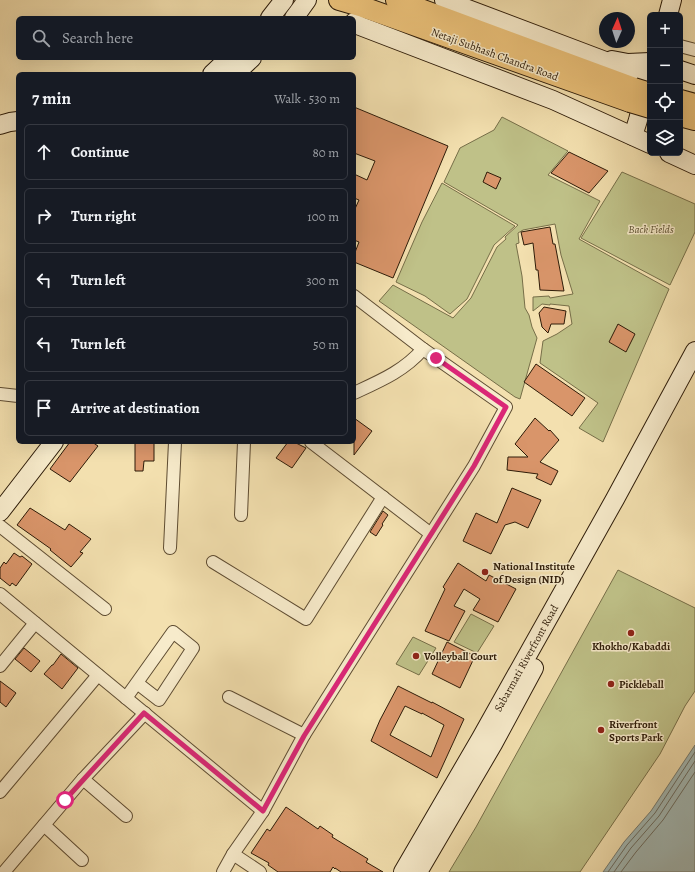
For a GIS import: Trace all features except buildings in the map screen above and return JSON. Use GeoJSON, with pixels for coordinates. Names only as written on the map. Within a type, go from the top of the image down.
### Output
{"type":"FeatureCollection","features":[{"type":"Feature","properties":{"kind":"main road","name":"Netaji Subhash Chandra Road"},"geometry":{"type":"LineString","coordinates":[[396,0],[638,94],[647,104]]}},
{"type":"Feature","properties":{"kind":"main road","name":"Netaji Subhash Chandra Road"},"geometry":{"type":"LineString","coordinates":[[344,6],[378,12],[638,94]]}},
{"type":"Feature","properties":{"kind":"main road"},"geometry":{"type":"LineString","coordinates":[[683,101],[695,104]]}},
{"type":"Feature","properties":{"kind":"main road"},"geometry":{"type":"LineString","coordinates":[[683,117],[695,120]]}},
{"type":"Feature","properties":{"kind":"street"},"geometry":{"type":"LineString","coordinates":[[272,16],[284,0]]}},
{"type":"Feature","properties":{"kind":"street"},"geometry":{"type":"LineString","coordinates":[[296,16],[307,0]]}},
{"type":"Feature","properties":{"kind":"street"},"geometry":{"type":"LineString","coordinates":[[444,0],[608,62],[610,65],[631,70],[647,68]]}},
{"type":"Feature","properties":{"kind":"street"},"geometry":{"type":"LineString","coordinates":[[669,12],[672,0]]}},
{"type":"Feature","properties":{"kind":"street"},"geometry":{"type":"LineString","coordinates":[[356,23],[553,100],[647,143]]}},
{"type":"Feature","properties":{"kind":"street"},"geometry":{"type":"LineString","coordinates":[[683,47],[695,50]]}},
{"type":"Feature","properties":{"kind":"street"},"geometry":{"type":"LineString","coordinates":[[214,72],[227,60]]}},
{"type":"Feature","properties":{"kind":"street"},"geometry":{"type":"LineString","coordinates":[[237,72],[250,60]]}},
{"type":"Feature","properties":{"kind":"street"},"geometry":{"type":"LineString","coordinates":[[608,62],[612,60],[628,63],[647,62]]}},
{"type":"Feature","properties":{"kind":"street"},"geometry":{"type":"LineString","coordinates":[[683,71],[695,75]]}},
{"type":"Feature","properties":{"kind":"street"},"geometry":{"type":"LineString","coordinates":[[633,136],[647,81]]}},
{"type":"Feature","properties":{"kind":"street"},"geometry":{"type":"LineString","coordinates":[[0,125],[16,121]]}},
{"type":"Feature","properties":{"kind":"street"},"geometry":{"type":"LineString","coordinates":[[676,156],[695,165]]}},
{"type":"Feature","properties":{"kind":"street"},"geometry":{"type":"LineString","coordinates":[[223,872],[233,854],[263,811],[304,736],[474,466],[506,407],[423,349],[356,298]]}},
{"type":"Feature","properties":{"kind":"street"},"geometry":{"type":"LineString","coordinates":[[356,392],[382,381],[413,360],[423,349]]}},
{"type":"Feature","properties":{"kind":"street"},"geometry":{"type":"LineString","coordinates":[[651,445],[695,351]]}},
{"type":"Feature","properties":{"kind":"street"},"geometry":{"type":"LineString","coordinates":[[651,445],[695,377]]}},
{"type":"Feature","properties":{"kind":"street"},"geometry":{"type":"LineString","coordinates":[[0,394],[16,396]]}},
{"type":"Feature","properties":{"kind":"street"},"geometry":{"type":"LineString","coordinates":[[170,548],[175,444]]}},
{"type":"Feature","properties":{"kind":"street"},"geometry":{"type":"LineString","coordinates":[[241,515],[244,444]]}},
{"type":"Feature","properties":{"kind":"street"},"geometry":{"type":"LineString","coordinates":[[314,444],[431,534]]}},
{"type":"Feature","properties":{"kind":"street","name":"Sabarmati Riverfront Road"},"geometry":{"type":"LineString","coordinates":[[403,872],[481,738],[611,506],[651,445]]}},
{"type":"Feature","properties":{"kind":"street","name":"Sabarmati Riverfront Road"},"geometry":{"type":"LineString","coordinates":[[418,872],[493,744],[651,445]]}},
{"type":"Feature","properties":{"kind":"street"},"geometry":{"type":"LineString","coordinates":[[0,512],[46,449]]}},
{"type":"Feature","properties":{"kind":"street"},"geometry":{"type":"LineString","coordinates":[[213,562],[306,619],[383,497]]}},
{"type":"Feature","properties":{"kind":"street"},"geometry":{"type":"LineString","coordinates":[[0,526],[105,609]]}},
{"type":"Feature","properties":{"kind":"street"},"geometry":{"type":"LineString","coordinates":[[0,594],[263,811]]}},
{"type":"Feature","properties":{"kind":"street"},"geometry":{"type":"LineString","coordinates":[[0,666],[35,623]]}},
{"type":"Feature","properties":{"kind":"street"},"geometry":{"type":"LineString","coordinates":[[126,698],[173,632],[194,648],[159,700],[137,683]]}},
{"type":"Feature","properties":{"kind":"street"},"geometry":{"type":"LineString","coordinates":[[0,792],[98,675]]}},
{"type":"Feature","properties":{"kind":"street"},"geometry":{"type":"LineString","coordinates":[[229,697],[304,736]]}},
{"type":"Feature","properties":{"kind":"street"},"geometry":{"type":"LineString","coordinates":[[4,872],[84,779],[144,713]]}},
{"type":"Feature","properties":{"kind":"street"},"geometry":{"type":"LineString","coordinates":[[84,779],[126,816]]}},
{"type":"Feature","properties":{"kind":"street"},"geometry":{"type":"LineString","coordinates":[[44,825],[82,860]]}},
{"type":"Feature","properties":{"kind":"street"},"geometry":{"type":"LineString","coordinates":[[233,854],[260,872]]}},
{"type":"Feature","properties":{"kind":"green space"},"geometry":{"type":"Polygon","coordinates":[[[502,117],[568,151],[548,175],[600,201],[579,239],[669,289],[603,442],[579,428],[598,403],[540,363],[543,341],[572,324],[569,306],[542,304],[533,311],[533,297],[549,296],[550,298],[573,294],[561,255],[555,224],[523,230],[518,233],[519,243],[516,244],[522,276],[525,308],[537,338],[520,399],[515,397],[379,301],[393,285],[453,318],[471,298],[497,247],[518,225],[444,182],[460,148],[494,130],[502,117]]]}},
{"type":"Feature","properties":{"kind":"green space","name":"Back Fields"},"geometry":{"type":"Polygon","coordinates":[[[622,172],[695,204],[695,232],[670,285],[581,238],[622,172]]]}},
{"type":"Feature","properties":{"kind":"green space"},"geometry":{"type":"Polygon","coordinates":[[[442,183],[515,226],[494,245],[467,299],[450,314],[425,296],[396,282],[422,222],[442,183]]]}},
{"type":"Feature","properties":{"kind":"green space","name":"Riverfront Sports Park"},"geometry":{"type":"Polygon","coordinates":[[[618,570],[695,608],[695,691],[685,706],[660,754],[580,872],[449,872],[476,827],[618,570]]]}},
{"type":"Feature","properties":{"kind":"green space"},"geometry":{"type":"Polygon","coordinates":[[[471,614],[494,626],[477,653],[454,642],[471,614]]]}},
{"type":"Feature","properties":{"kind":"green space","name":"Volleyball Court"},"geometry":{"type":"Polygon","coordinates":[[[413,637],[436,648],[419,675],[396,664],[413,637]]]}},
{"type":"Feature","properties":{"kind":"water"},"geometry":{"type":"Polygon","coordinates":[[[695,745],[695,872],[603,872],[624,842],[651,811],[695,745]]]}},
{"type":"Feature","properties":{"kind":"place","name":"National Institute of Design (NID)"},"geometry":{"type":"Point","coordinates":[485,572]}},
{"type":"Feature","properties":{"kind":"place","name":"Khokho/Kabaddi"},"geometry":{"type":"Point","coordinates":[631,633]}},
{"type":"Feature","properties":{"kind":"place","name":"Volleyball Court"},"geometry":{"type":"Point","coordinates":[416,656]}},
{"type":"Feature","properties":{"kind":"place","name":"Pickleball"},"geometry":{"type":"Point","coordinates":[611,684]}},
{"type":"Feature","properties":{"kind":"place","name":"Riverfront Sports Park"},"geometry":{"type":"Point","coordinates":[601,730]}},
{"type":"Feature","properties":{"kind":"route"},"geometry":{"type":"LineString","coordinates":[[65,800],[144,713],[263,811],[304,736],[474,466],[506,407],[436,358]]}}]}
